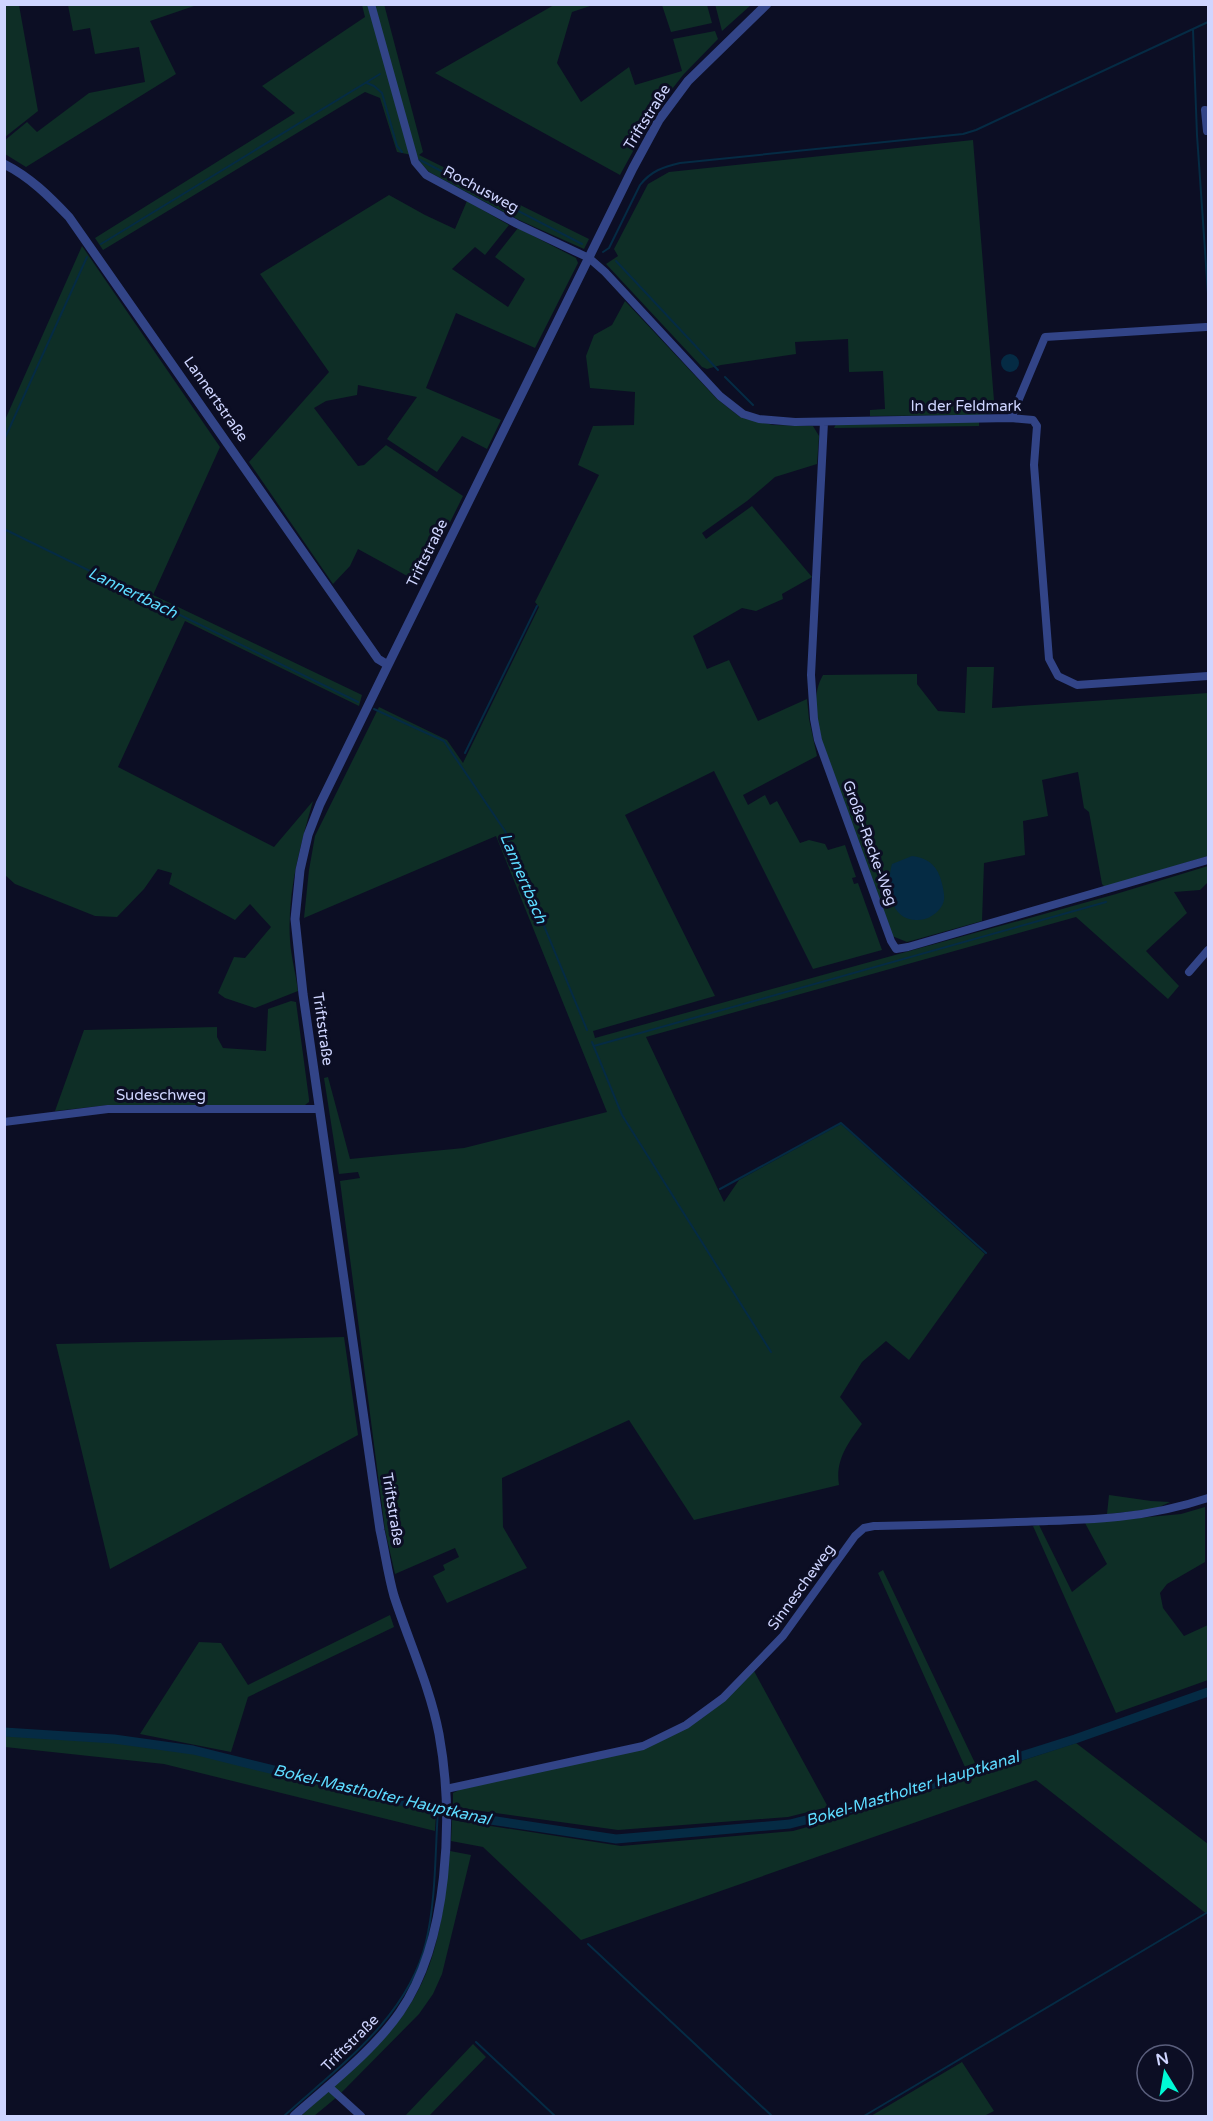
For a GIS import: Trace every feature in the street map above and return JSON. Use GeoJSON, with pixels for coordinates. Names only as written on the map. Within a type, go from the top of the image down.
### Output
{"type":"FeatureCollection","features":[{"type":"Feature","properties":{"kind":"street","name":"Rochusweg"},"geometry":{"type":"LineString","coordinates":[[371,4],[415,162],[420,169],[426,175],[497,213],[588,258]]}},
{"type":"Feature","properties":{"kind":"street","name":"Triftstraße"},"geometry":{"type":"LineString","coordinates":[[294,2116],[384,2034],[401,2011],[420,1977],[431,1948],[438,1913],[446,1827],[446,1793],[439,1734],[427,1687],[394,1594],[380,1530],[296,941],[295,919],[300,870],[308,835],[320,804],[588,258],[659,120],[688,81],[767,4]]}},
{"type":"Feature","properties":{"kind":"street"},"geometry":{"type":"LineString","coordinates":[[1205,110],[1206,131],[1209,131]]}},
{"type":"Feature","properties":{"kind":"street","name":"Lannertstraße"},"geometry":{"type":"LineString","coordinates":[[4,164],[21,173],[46,192],[69,217],[378,659],[388,665]]}},
{"type":"Feature","properties":{"kind":"street","name":"In der Feldmark"},"geometry":{"type":"LineString","coordinates":[[588,258],[605,272],[720,396],[743,414],[774,422],[1011,418],[1033,420],[1037,426],[1034,465],[1049,659],[1058,676],[1077,685],[1209,676]]}},
{"type":"Feature","properties":{"kind":"street"},"geometry":{"type":"LineString","coordinates":[[1011,418],[1045,337],[1206,327]]}},
{"type":"Feature","properties":{"kind":"street","name":"Große-Recke-Weg"},"geometry":{"type":"LineString","coordinates":[[824,422],[812,675],[814,719],[818,740],[891,941],[896,949],[1209,860]]}},
{"type":"Feature","properties":{"kind":"street"},"geometry":{"type":"LineString","coordinates":[[1189,972],[1209,950]]}},
{"type":"Feature","properties":{"kind":"street","name":"Sudeschweg"},"geometry":{"type":"LineString","coordinates":[[4,1122],[108,1109],[319,1108]]}},
{"type":"Feature","properties":{"kind":"street","name":"Sinnescheweg"},"geometry":{"type":"LineString","coordinates":[[446,1793],[634,1749],[686,1725],[723,1698],[783,1636],[855,1536],[864,1528],[1128,1517],[1156,1513],[1209,1498]]}},
{"type":"Feature","properties":{"kind":"street"},"geometry":{"type":"LineString","coordinates":[[328,2086],[361,2116]]}},
{"type":"Feature","properties":{"kind":"green space"},"geometry":{"type":"Polygon","coordinates":[[[5,4],[19,5],[38,111],[5,137],[5,4]]]}},
{"type":"Feature","properties":{"kind":"green space"},"geometry":{"type":"Polygon","coordinates":[[[384,4],[423,152],[419,155],[589,239],[584,249],[519,220],[429,172],[417,156],[397,152],[380,98],[365,92],[103,250],[95,238],[295,113],[262,86],[365,17],[362,5],[384,4]]]}},
{"type":"Feature","properties":{"kind":"green space"},"geometry":{"type":"Polygon","coordinates":[[[715,4],[751,4],[751,5],[722,31],[715,4]]]}},
{"type":"Feature","properties":{"kind":"green space"},"geometry":{"type":"Polygon","coordinates":[[[68,5],[197,5],[150,21],[176,74],[26,167],[5,154],[4,141],[27,122],[37,132],[89,93],[145,82],[139,47],[95,54],[90,28],[73,31],[68,5]]]}},
{"type":"Feature","properties":{"kind":"green space"},"geometry":{"type":"Polygon","coordinates":[[[554,5],[593,5],[572,12],[557,63],[581,102],[629,67],[635,85],[682,71],[673,39],[715,31],[718,39],[683,75],[655,111],[620,175],[435,73],[554,5]]]}},
{"type":"Feature","properties":{"kind":"green space"},"geometry":{"type":"Polygon","coordinates":[[[662,5],[707,5],[712,23],[671,32],[662,5]]]}},
{"type":"Feature","properties":{"kind":"green space"},"geometry":{"type":"Polygon","coordinates":[[[973,140],[995,413],[870,416],[870,410],[885,409],[883,371],[849,372],[848,339],[795,342],[796,354],[707,369],[702,367],[606,264],[618,256],[614,249],[648,184],[669,172],[973,140]]]}},
{"type":"Feature","properties":{"kind":"green space"},"geometry":{"type":"Polygon","coordinates":[[[389,195],[455,229],[467,201],[509,225],[485,255],[475,247],[452,269],[508,307],[525,279],[495,257],[518,228],[576,258],[578,263],[535,348],[456,313],[426,388],[501,420],[487,449],[462,436],[437,472],[387,439],[417,397],[358,385],[357,395],[326,401],[314,408],[358,466],[364,465],[386,445],[463,496],[420,583],[358,549],[350,566],[333,584],[249,462],[329,372],[260,274],[389,195]]]}},
{"type":"Feature","properties":{"kind":"green space"},"geometry":{"type":"Polygon","coordinates":[[[82,246],[220,447],[153,595],[362,695],[359,706],[185,621],[118,767],[274,847],[313,801],[299,852],[290,905],[291,946],[298,991],[255,1008],[225,998],[218,993],[234,957],[245,958],[271,927],[250,904],[235,920],[169,884],[172,873],[158,869],[144,889],[117,917],[95,916],[15,884],[5,875],[5,420],[82,246]]]}},
{"type":"Feature","properties":{"kind":"green space"},"geometry":{"type":"Polygon","coordinates":[[[625,301],[717,399],[740,417],[773,425],[813,426],[819,436],[817,464],[775,477],[747,501],[702,533],[706,539],[752,506],[812,577],[782,594],[783,599],[756,611],[742,608],[693,636],[707,669],[729,660],[758,721],[807,699],[817,756],[743,795],[748,805],[765,795],[770,805],[777,801],[800,843],[809,840],[825,844],[828,850],[845,845],[856,877],[852,878],[854,884],[858,883],[882,950],[813,969],[714,771],[625,815],[715,996],[593,1031],[595,1038],[1116,894],[1208,866],[1208,884],[1200,890],[1174,892],[1187,913],[1146,951],[1179,986],[1168,999],[1076,917],[646,1037],[724,1202],[739,1180],[841,1124],[985,1254],[909,1360],[886,1341],[862,1362],[840,1397],[862,1424],[841,1460],[839,1485],[694,1520],[629,1420],[502,1478],[503,1527],[527,1568],[447,1603],[433,1576],[445,1570],[443,1565],[459,1557],[455,1548],[395,1574],[385,1530],[340,1181],[360,1178],[358,1172],[339,1174],[324,1078],[328,1077],[350,1159],[464,1148],[607,1112],[496,836],[304,918],[309,870],[315,836],[379,707],[447,740],[463,763],[539,607],[535,602],[599,475],[578,465],[593,426],[634,425],[635,392],[590,388],[586,356],[594,335],[612,325],[625,301]]]}},
{"type":"Feature","properties":{"kind":"green space"},"geometry":{"type":"Polygon","coordinates":[[[979,421],[979,426],[834,428],[836,424],[979,421]]]}},
{"type":"Feature","properties":{"kind":"green space"},"geometry":{"type":"Polygon","coordinates":[[[967,667],[994,667],[992,708],[1208,693],[1208,856],[1105,887],[1102,884],[1089,812],[1084,808],[1078,772],[1042,780],[1048,816],[1023,821],[1025,855],[984,863],[982,921],[907,942],[892,936],[822,741],[816,708],[819,683],[823,675],[917,674],[917,684],[938,711],[965,713],[967,667]]]}},
{"type":"Feature","properties":{"kind":"green space"},"geometry":{"type":"Polygon","coordinates":[[[291,1001],[296,1002],[309,1099],[305,1105],[109,1105],[55,1111],[84,1030],[217,1027],[217,1037],[223,1048],[266,1051],[268,1009],[291,1001]]]}},
{"type":"Feature","properties":{"kind":"green space"},"geometry":{"type":"Polygon","coordinates":[[[344,1337],[358,1435],[110,1569],[56,1344],[344,1337]]]}},
{"type":"Feature","properties":{"kind":"green space"},"geometry":{"type":"Polygon","coordinates":[[[1109,1495],[1170,1502],[1155,1509],[1107,1514],[1109,1495]]]}},
{"type":"Feature","properties":{"kind":"green space"},"geometry":{"type":"Polygon","coordinates":[[[1205,1507],[1205,1562],[1167,1584],[1160,1593],[1163,1608],[1184,1636],[1208,1625],[1208,1680],[1116,1713],[1033,1526],[1039,1525],[1072,1592],[1107,1564],[1085,1523],[1181,1514],[1205,1507]]]}},
{"type":"Feature","properties":{"kind":"green space"},"geometry":{"type":"Polygon","coordinates":[[[883,1570],[975,1763],[965,1767],[878,1573],[883,1570]]]}},
{"type":"Feature","properties":{"kind":"green space"},"geometry":{"type":"Polygon","coordinates":[[[390,1615],[394,1627],[248,1697],[231,1752],[140,1734],[199,1642],[221,1643],[248,1685],[390,1615]]]}},
{"type":"Feature","properties":{"kind":"green space"},"geometry":{"type":"Polygon","coordinates":[[[754,1671],[828,1807],[788,1817],[618,1830],[453,1807],[453,1793],[461,1789],[644,1749],[688,1727],[754,1671]]]}},
{"type":"Feature","properties":{"kind":"green space"},"geometry":{"type":"Polygon","coordinates":[[[5,1736],[114,1741],[193,1753],[436,1813],[435,1831],[164,1764],[5,1747],[5,1736]]]}},
{"type":"Feature","properties":{"kind":"green space"},"geometry":{"type":"Polygon","coordinates":[[[1076,1743],[1208,1844],[1208,1915],[1036,1780],[581,1940],[483,1847],[451,1841],[452,1820],[621,1846],[793,1831],[886,1805],[1076,1743]]]}},
{"type":"Feature","properties":{"kind":"green space"},"geometry":{"type":"Polygon","coordinates":[[[450,1851],[471,1855],[442,1974],[433,1994],[419,2014],[341,2093],[333,2087],[387,2035],[404,2014],[427,1971],[440,1926],[450,1851]]]}},
{"type":"Feature","properties":{"kind":"green space"},"geometry":{"type":"Polygon","coordinates":[[[473,2044],[486,2057],[429,2116],[405,2116],[473,2044]]]}},
{"type":"Feature","properties":{"kind":"green space"},"geometry":{"type":"Polygon","coordinates":[[[962,2062],[994,2111],[984,2116],[871,2116],[962,2062]]]}},
{"type":"Feature","properties":{"kind":"green space"},"geometry":{"type":"Polygon","coordinates":[[[329,2090],[337,2097],[314,2116],[301,2116],[329,2090]]]}},
{"type":"Feature","properties":{"kind":"water"},"geometry":{"type":"Polygon","coordinates":[[[1006,354],[1014,354],[1019,359],[1017,370],[1006,372],[1001,367],[1001,359],[1006,354]]]}},
{"type":"Feature","properties":{"kind":"water"},"geometry":{"type":"Polygon","coordinates":[[[912,856],[926,860],[933,865],[938,872],[944,892],[943,904],[937,912],[916,920],[900,914],[895,908],[889,881],[892,864],[912,856]]]}},
{"type":"Feature","properties":{"kind":"waterway"},"geometry":{"type":"LineString","coordinates":[[603,252],[609,248],[640,185],[648,176],[663,168],[680,163],[963,134],[1208,22]]}},
{"type":"Feature","properties":{"kind":"waterway"},"geometry":{"type":"LineString","coordinates":[[1193,30],[1197,135],[1208,294]]}},
{"type":"Feature","properties":{"kind":"waterway"},"geometry":{"type":"LineString","coordinates":[[101,244],[380,74]]}},
{"type":"Feature","properties":{"kind":"waterway"},"geometry":{"type":"LineString","coordinates":[[367,83],[382,93],[397,146],[402,152]]}},
{"type":"Feature","properties":{"kind":"waterway"},"geometry":{"type":"LineString","coordinates":[[420,160],[582,244]]}},
{"type":"Feature","properties":{"kind":"waterway"},"geometry":{"type":"LineString","coordinates":[[4,440],[87,257]]}},
{"type":"Feature","properties":{"kind":"waterway"},"geometry":{"type":"LineString","coordinates":[[616,261],[718,370]]}},
{"type":"Feature","properties":{"kind":"waterway"},"geometry":{"type":"LineString","coordinates":[[725,377],[753,405]]}},
{"type":"Feature","properties":{"kind":"waterway","name":"Lannertbach"},"geometry":{"type":"LineString","coordinates":[[4,529],[358,702]]}},
{"type":"Feature","properties":{"kind":"waterway"},"geometry":{"type":"LineString","coordinates":[[465,753],[537,606]]}},
{"type":"Feature","properties":{"kind":"waterway","name":"Lannertbach"},"geometry":{"type":"LineString","coordinates":[[374,709],[444,741],[505,831],[587,1030]]}},
{"type":"Feature","properties":{"kind":"waterway"},"geometry":{"type":"LineString","coordinates":[[594,1046],[1106,902]]}},
{"type":"Feature","properties":{"kind":"waterway","name":"Lannertbach"},"geometry":{"type":"LineString","coordinates":[[592,1042],[622,1115],[771,1352]]}},
{"type":"Feature","properties":{"kind":"waterway"},"geometry":{"type":"LineString","coordinates":[[720,1189],[841,1123],[986,1253]]}},
{"type":"Feature","properties":{"kind":"waterway","name":"Bokel-Mastholter Hauptkanal"},"geometry":{"type":"LineString","coordinates":[[4,1732],[114,1739],[193,1750],[457,1815],[616,1839],[790,1824],[884,1800],[1075,1739],[1208,1692]]}},
{"type":"Feature","properties":{"kind":"waterway"},"geometry":{"type":"LineString","coordinates":[[284,2116],[368,2039],[404,1994],[417,1969],[426,1942],[432,1910],[438,1810]]}},
{"type":"Feature","properties":{"kind":"waterway"},"geometry":{"type":"LineString","coordinates":[[864,2116],[1208,1912]]}},
{"type":"Feature","properties":{"kind":"waterway"},"geometry":{"type":"LineString","coordinates":[[588,1944],[772,2116]]}},
{"type":"Feature","properties":{"kind":"waterway"},"geometry":{"type":"LineString","coordinates":[[476,2042],[555,2116]]}}]}
